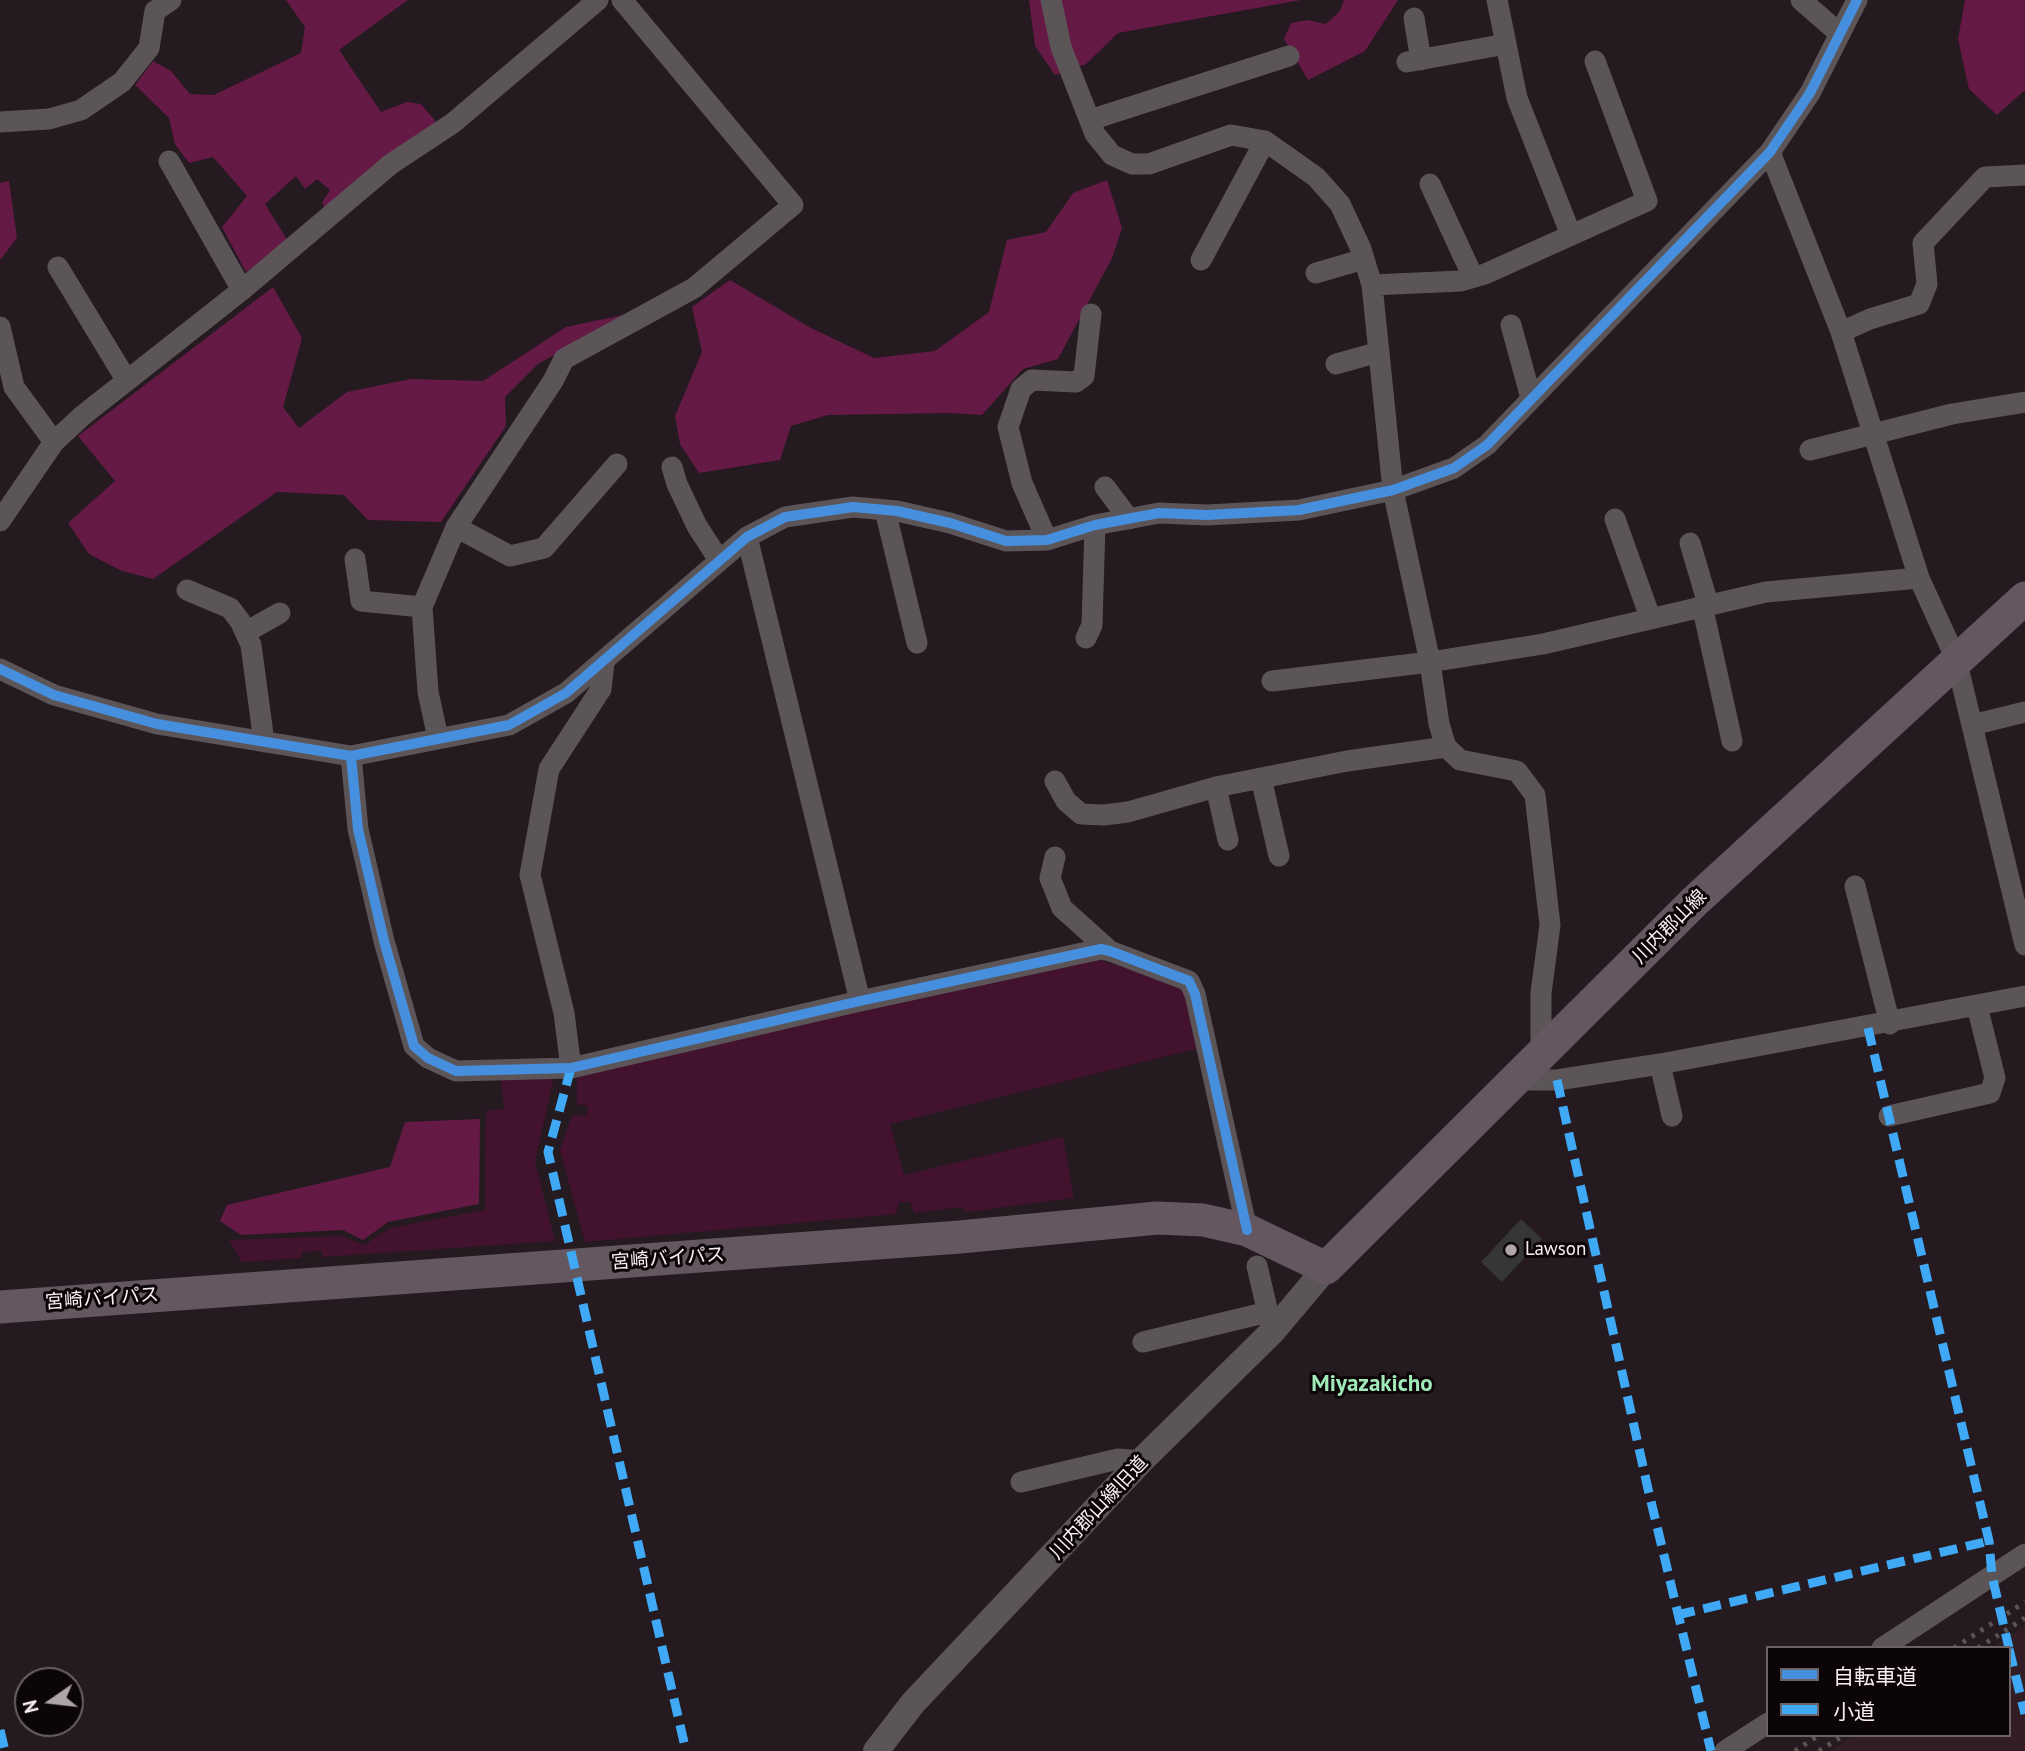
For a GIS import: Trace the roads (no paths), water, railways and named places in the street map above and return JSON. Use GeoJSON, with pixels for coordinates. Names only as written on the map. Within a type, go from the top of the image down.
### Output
{"type":"FeatureCollection","features":[{"type":"Feature","properties":{"kind":"main road","name":"川内郡山線"},"geometry":{"type":"LineString","coordinates":[[1326,1268],[1695,901],[2025,598]]}},
{"type":"Feature","properties":{"kind":"main road","name":"宮崎バイパス"},"geometry":{"type":"LineString","coordinates":[[0,1307],[960,1237],[1100,1221],[1157,1218],[1203,1220],[1247,1230],[1326,1268]]}},
{"type":"Feature","properties":{"kind":"street"},"geometry":{"type":"LineString","coordinates":[[0,122],[49,119],[81,110],[122,82],[149,48],[155,11],[171,0]]}},
{"type":"Feature","properties":{"kind":"street"},"geometry":{"type":"LineString","coordinates":[[0,521],[54,442],[242,290],[391,164],[453,123],[598,0]]}},
{"type":"Feature","properties":{"kind":"street"},"geometry":{"type":"LineString","coordinates":[[438,738],[428,692],[422,607],[456,527],[554,381],[564,359],[663,308],[694,288],[793,205],[622,0]]}},
{"type":"Feature","properties":{"kind":"street"},"geometry":{"type":"LineString","coordinates":[[1051,0],[1062,47],[1095,134],[1112,155],[1132,164],[1165,160],[1231,135],[1265,141],[1315,177],[1340,204],[1364,259],[1372,285],[1393,489],[1430,662],[1438,724],[1446,747],[1460,760],[1517,771],[1535,795],[1550,925],[1541,993],[1542,1054]]}},
{"type":"Feature","properties":{"kind":"street"},"geometry":{"type":"LineString","coordinates":[[1497,0],[1517,98],[1571,235]]}},
{"type":"Feature","properties":{"kind":"street"},"geometry":{"type":"LineString","coordinates":[[1801,0],[1840,34]]}},
{"type":"Feature","properties":{"kind":"street"},"geometry":{"type":"LineString","coordinates":[[0,669],[54,695],[157,724],[352,756],[509,725],[566,693],[747,537],[785,517],[853,507],[885,510],[950,523],[1006,541],[1047,540],[1095,525],[1159,513],[1207,515],[1299,510],[1393,489],[1454,468],[1487,445],[1770,152],[1810,93],[1857,0]]}},
{"type":"Feature","properties":{"kind":"street"},"geometry":{"type":"LineString","coordinates":[[1414,18],[1414,61],[1506,44]]}},
{"type":"Feature","properties":{"kind":"street"},"geometry":{"type":"LineString","coordinates":[[1090,120],[1289,56]]}},
{"type":"Feature","properties":{"kind":"street"},"geometry":{"type":"LineString","coordinates":[[1372,285],[1461,281],[1647,201],[1595,61]]}},
{"type":"Feature","properties":{"kind":"street"},"geometry":{"type":"LineString","coordinates":[[1202,260],[1265,141]]}},
{"type":"Feature","properties":{"kind":"street"},"geometry":{"type":"LineString","coordinates":[[1770,152],[1841,332],[1919,578],[1956,659],[2020,901],[2025,945]]}},
{"type":"Feature","properties":{"kind":"street"},"geometry":{"type":"LineString","coordinates":[[169,162],[242,290]]}},
{"type":"Feature","properties":{"kind":"street"},"geometry":{"type":"LineString","coordinates":[[1841,332],[1870,319],[1919,304],[1927,284],[1923,243],[1985,177],[2025,174]]}},
{"type":"Feature","properties":{"kind":"street"},"geometry":{"type":"LineString","coordinates":[[1430,184],[1473,277]]}},
{"type":"Feature","properties":{"kind":"street"},"geometry":{"type":"LineString","coordinates":[[1316,273],[1364,259]]}},
{"type":"Feature","properties":{"kind":"street"},"geometry":{"type":"LineString","coordinates":[[58,267],[127,381]]}},
{"type":"Feature","properties":{"kind":"street"},"geometry":{"type":"LineString","coordinates":[[1047,540],[1022,483],[1008,427],[1021,389],[1032,380],[1076,382],[1084,376],[1091,314]]}},
{"type":"Feature","properties":{"kind":"street"},"geometry":{"type":"LineString","coordinates":[[1511,325],[1531,398]]}},
{"type":"Feature","properties":{"kind":"street"},"geometry":{"type":"LineString","coordinates":[[0,327],[14,387],[54,442]]}},
{"type":"Feature","properties":{"kind":"street"},"geometry":{"type":"LineString","coordinates":[[1336,363],[1379,352]]}},
{"type":"Feature","properties":{"kind":"street"},"geometry":{"type":"LineString","coordinates":[[1810,450],[1952,414],[2025,402]]}},
{"type":"Feature","properties":{"kind":"street"},"geometry":{"type":"LineString","coordinates":[[456,527],[510,556],[544,548],[617,464]]}},
{"type":"Feature","properties":{"kind":"street"},"geometry":{"type":"LineString","coordinates":[[673,467],[677,484],[697,526],[719,560]]}},
{"type":"Feature","properties":{"kind":"street"},"geometry":{"type":"LineString","coordinates":[[1105,488],[1129,519]]}},
{"type":"Feature","properties":{"kind":"street"},"geometry":{"type":"LineString","coordinates":[[885,510],[916,643]]}},
{"type":"Feature","properties":{"kind":"street"},"geometry":{"type":"LineString","coordinates":[[1615,519],[1650,617]]}},
{"type":"Feature","properties":{"kind":"street"},"geometry":{"type":"LineString","coordinates":[[1086,638],[1092,625],[1095,525]]}},
{"type":"Feature","properties":{"kind":"street"},"geometry":{"type":"LineString","coordinates":[[747,537],[860,1001]]}},
{"type":"Feature","properties":{"kind":"street"},"geometry":{"type":"LineString","coordinates":[[1690,543],[1732,741]]}},
{"type":"Feature","properties":{"kind":"street"},"geometry":{"type":"LineString","coordinates":[[355,559],[361,601],[422,607]]}},
{"type":"Feature","properties":{"kind":"street"},"geometry":{"type":"LineString","coordinates":[[1272,681],[1430,662],[1543,644],[1766,592],[1919,578]]}},
{"type":"Feature","properties":{"kind":"street"},"geometry":{"type":"LineString","coordinates":[[187,590],[230,608],[246,632],[257,673],[264,742]]}},
{"type":"Feature","properties":{"kind":"street"},"geometry":{"type":"LineString","coordinates":[[246,632],[280,613]]}},
{"type":"Feature","properties":{"kind":"street"},"geometry":{"type":"LineString","coordinates":[[571,1068],[564,1013],[530,875],[549,769],[601,689],[604,663]]}},
{"type":"Feature","properties":{"kind":"street"},"geometry":{"type":"LineString","coordinates":[[1972,725],[2025,712]]}},
{"type":"Feature","properties":{"kind":"street"},"geometry":{"type":"LineString","coordinates":[[1055,781],[1066,801],[1081,814],[1128,812],[1216,787],[1446,747]]}},
{"type":"Feature","properties":{"kind":"street"},"geometry":{"type":"LineString","coordinates":[[352,756],[358,829],[414,1046],[428,1058],[457,1071],[571,1068],[1101,949],[1189,981],[1195,994],[1247,1230]]}},
{"type":"Feature","properties":{"kind":"street"},"geometry":{"type":"LineString","coordinates":[[1261,778],[1279,856]]}},
{"type":"Feature","properties":{"kind":"street"},"geometry":{"type":"LineString","coordinates":[[1216,787],[1227,840]]}},
{"type":"Feature","properties":{"kind":"street"},"geometry":{"type":"LineString","coordinates":[[1055,857],[1050,878],[1062,908],[1110,951]]}},
{"type":"Feature","properties":{"kind":"street"},"geometry":{"type":"LineString","coordinates":[[1855,886],[1890,1024]]}},
{"type":"Feature","properties":{"kind":"street"},"geometry":{"type":"LineString","coordinates":[[1513,1080],[1557,1080],[1660,1064],[1890,1024],[2025,996]]}},
{"type":"Feature","properties":{"kind":"street"},"geometry":{"type":"LineString","coordinates":[[1889,1116],[1990,1093],[1995,1078],[1978,1006]]}},
{"type":"Feature","properties":{"kind":"street"},"geometry":{"type":"LineString","coordinates":[[1660,1064],[1672,1116]]}},
{"type":"Feature","properties":{"kind":"street"},"geometry":{"type":"LineString","coordinates":[[1143,1342],[1270,1322],[1257,1266]]}},
{"type":"Feature","properties":{"kind":"street","name":"川内郡山線旧道"},"geometry":{"type":"LineString","coordinates":[[876,1751],[914,1703],[1270,1322],[1326,1268]]}},
{"type":"Feature","properties":{"kind":"street"},"geometry":{"type":"LineString","coordinates":[[1021,1482],[1118,1459],[1141,1461]]}},
{"type":"Feature","properties":{"kind":"street"},"geometry":{"type":"LineString","coordinates":[[1885,1646],[2025,1554]]}},
{"type":"Feature","properties":{"kind":"street"},"geometry":{"type":"LineString","coordinates":[[1725,1751],[1766,1724]]}},
{"type":"Feature","properties":{"kind":"railway"},"geometry":{"type":"LineString","coordinates":[[1957,1646],[2025,1602]]}},
{"type":"Feature","properties":{"kind":"railway"},"geometry":{"type":"LineString","coordinates":[[1981,1646],[2025,1618]]}},
{"type":"Feature","properties":{"kind":"railway"},"geometry":{"type":"LineString","coordinates":[[1795,1751],[1816,1737]]}},
{"type":"Feature","properties":{"kind":"railway"},"geometry":{"type":"LineString","coordinates":[[1819,1751],[1841,1737]]}},
{"type":"Feature","properties":{"kind":"place","name":"Lawson"},"geometry":{"type":"Point","coordinates":[1511,1250]}},
{"type":"Feature","properties":{"kind":"district","name":"Miyazakicho"},"geometry":{"type":"Point","coordinates":[1372,1384]}}]}
